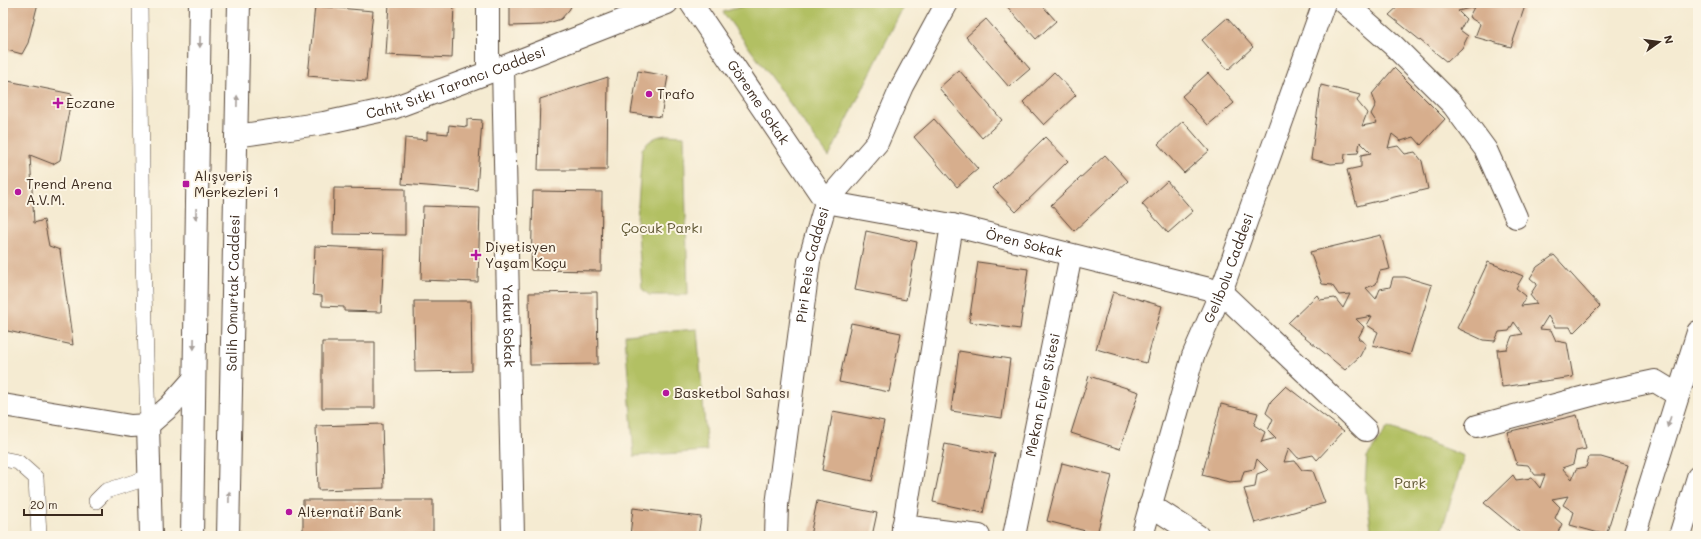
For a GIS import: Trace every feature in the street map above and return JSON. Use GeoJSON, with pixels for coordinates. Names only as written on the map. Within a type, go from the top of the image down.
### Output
{"type":"FeatureCollection","features":[{"type":"Feature","properties":{"kind":"street"},"geometry":{"type":"LineString","coordinates":[[192,536],[193,380],[200,3]]}},
{"type":"Feature","properties":{"kind":"street","name":"Salih Omurtak Caddesi"},"geometry":{"type":"LineString","coordinates":[[228,536],[239,3]]}},
{"type":"Feature","properties":{"kind":"street","name":"Yakut Sokak"},"geometry":{"type":"LineString","coordinates":[[488,3],[496,69],[513,536]]}},
{"type":"Feature","properties":{"kind":"street","name":"Cahit Sıtkı Tarancı Caddesi"},"geometry":{"type":"LineString","coordinates":[[236,136],[324,124],[393,108],[667,3]]}},
{"type":"Feature","properties":{"kind":"street","name":"Göreme Sokak"},"geometry":{"type":"LineString","coordinates":[[691,3],[826,202]]}},
{"type":"Feature","properties":{"kind":"street","name":"Piri Reis Caddesi"},"geometry":{"type":"LineString","coordinates":[[776,536],[777,505],[809,261],[826,202],[877,143],[902,86],[947,3]]}},
{"type":"Feature","properties":{"kind":"street","name":"Gelibolu Caddesi"},"geometry":{"type":"LineString","coordinates":[[1142,536],[1193,356],[1221,292],[1324,3]]}},
{"type":"Feature","properties":{"kind":"street"},"geometry":{"type":"LineString","coordinates":[[1345,3],[1394,46],[1453,105],[1486,150],[1516,217]]}},
{"type":"Feature","properties":{"kind":"street","name":"Ören Sokak"},"geometry":{"type":"LineString","coordinates":[[826,202],[952,225],[1221,292]]}},
{"type":"Feature","properties":{"kind":"street"},"geometry":{"type":"LineString","coordinates":[[952,225],[902,531],[978,536]]}},
{"type":"Feature","properties":{"kind":"street","name":"Mekan Evler Sitesi"},"geometry":{"type":"LineString","coordinates":[[1014,536],[1071,255]]}},
{"type":"Feature","properties":{"kind":"street"},"geometry":{"type":"LineString","coordinates":[[1221,292],[1366,430]]}},
{"type":"Feature","properties":{"kind":"street"},"geometry":{"type":"LineString","coordinates":[[1634,536],[1698,332]]}},
{"type":"Feature","properties":{"kind":"street"},"geometry":{"type":"LineString","coordinates":[[3,405],[132,426],[148,425],[170,406],[193,380]]}},
{"type":"Feature","properties":{"kind":"street"},"geometry":{"type":"LineString","coordinates":[[1477,426],[1603,392],[1655,381],[1678,395]]}},
{"type":"Feature","properties":{"kind":"street"},"geometry":{"type":"LineString","coordinates":[[148,425],[151,536]]}},
{"type":"Feature","properties":{"kind":"street"},"geometry":{"type":"LineString","coordinates":[[1680,536],[1698,477]]}},
{"type":"Feature","properties":{"kind":"street"},"geometry":{"type":"LineString","coordinates":[[1150,505],[1198,536]]}},
{"type":"Feature","properties":{"kind":"lane"},"geometry":{"type":"LineString","coordinates":[[140,3],[143,258],[148,425]]}},
{"type":"Feature","properties":{"kind":"lane"},"geometry":{"type":"LineString","coordinates":[[3,459],[18,462],[36,478],[39,536]]}},
{"type":"Feature","properties":{"kind":"lane"},"geometry":{"type":"LineString","coordinates":[[96,501],[106,491],[150,477]]}},
{"type":"Feature","properties":{"kind":"green space"},"geometry":{"type":"Polygon","coordinates":[[[753,3],[905,3],[829,157],[723,12],[753,3]]]}},
{"type":"Feature","properties":{"kind":"green space","name":"Çocuk Parkı"},"geometry":{"type":"Polygon","coordinates":[[[659,136],[684,136],[688,295],[649,295],[642,289],[637,219],[642,149],[653,139],[659,136]]]}},
{"type":"Feature","properties":{"kind":"green space","name":"Basketbol Sahası"},"geometry":{"type":"Polygon","coordinates":[[[697,329],[707,451],[634,456],[625,335],[697,329]]]}},
{"type":"Feature","properties":{"kind":"green space","name":"Park"},"geometry":{"type":"Polygon","coordinates":[[[1388,427],[1464,456],[1440,536],[1372,535],[1365,484],[1367,457],[1388,427]]]}},
{"type":"Feature","properties":{"kind":"building"},"geometry":{"type":"Polygon","coordinates":[[[3,3],[38,3],[28,43],[22,54],[3,49],[3,3]]]}},
{"type":"Feature","properties":{"kind":"building"},"geometry":{"type":"Polygon","coordinates":[[[389,3],[454,3],[452,58],[386,55],[389,3]]]}},
{"type":"Feature","properties":{"kind":"building"},"geometry":{"type":"Polygon","coordinates":[[[510,3],[573,3],[561,19],[542,25],[510,26],[510,3]]]}},
{"type":"Feature","properties":{"kind":"building"},"geometry":{"type":"Polygon","coordinates":[[[1004,3],[1040,3],[1056,21],[1036,39],[1004,3]]]}},
{"type":"Feature","properties":{"kind":"building"},"geometry":{"type":"Polygon","coordinates":[[[1402,3],[1526,3],[1511,47],[1475,37],[1480,24],[1469,17],[1474,7],[1458,11],[1466,19],[1460,30],[1468,36],[1462,48],[1447,62],[1389,15],[1402,3]]]}},
{"type":"Feature","properties":{"kind":"building"},"geometry":{"type":"Polygon","coordinates":[[[315,6],[373,11],[366,81],[308,76],[315,6]]]}},
{"type":"Feature","properties":{"kind":"building"},"geometry":{"type":"Polygon","coordinates":[[[1227,18],[1253,47],[1228,70],[1202,40],[1227,18]]]}},
{"type":"Feature","properties":{"kind":"building"},"geometry":{"type":"Polygon","coordinates":[[[986,19],[1030,69],[1009,87],[966,37],[986,19]]]}},
{"type":"Feature","properties":{"kind":"building"},"geometry":{"type":"Polygon","coordinates":[[[1394,68],[1445,119],[1421,145],[1414,137],[1401,141],[1392,134],[1388,148],[1398,146],[1405,154],[1415,152],[1422,161],[1428,189],[1357,206],[1347,170],[1361,167],[1361,155],[1371,153],[1360,142],[1358,153],[1345,154],[1344,163],[1331,164],[1311,159],[1321,85],[1360,95],[1357,101],[1367,113],[1362,126],[1377,123],[1371,114],[1376,104],[1372,94],[1394,68]]]}},
{"type":"Feature","properties":{"kind":"building"},"geometry":{"type":"Polygon","coordinates":[[[959,70],[1002,120],[982,138],[939,88],[959,70]]]}},
{"type":"Feature","properties":{"kind":"building","name":"Trafo"},"geometry":{"type":"Polygon","coordinates":[[[638,71],[668,76],[661,117],[631,113],[638,71]]]}},
{"type":"Feature","properties":{"kind":"building"},"geometry":{"type":"Polygon","coordinates":[[[1054,72],[1076,95],[1044,125],[1023,102],[1054,72]]]}},
{"type":"Feature","properties":{"kind":"building"},"geometry":{"type":"Polygon","coordinates":[[[1208,73],[1234,103],[1208,125],[1182,96],[1208,73]]]}},
{"type":"Feature","properties":{"kind":"building"},"geometry":{"type":"Polygon","coordinates":[[[608,77],[607,170],[538,170],[540,99],[608,77]]]}},
{"type":"Feature","properties":{"kind":"building","name":"Trend Arena A.V.M."},"geometry":{"type":"Polygon","coordinates":[[[3,80],[72,94],[60,160],[53,164],[30,155],[34,223],[44,220],[49,246],[60,250],[73,345],[3,330],[3,80]]]}},
{"type":"Feature","properties":{"kind":"building"},"geometry":{"type":"Polygon","coordinates":[[[467,119],[482,120],[477,190],[402,184],[405,138],[427,140],[427,132],[448,134],[449,125],[467,127],[467,119]]]}},
{"type":"Feature","properties":{"kind":"building"},"geometry":{"type":"Polygon","coordinates":[[[934,119],[978,169],[957,187],[914,137],[934,119]]]}},
{"type":"Feature","properties":{"kind":"building"},"geometry":{"type":"Polygon","coordinates":[[[1183,121],[1209,151],[1184,173],[1158,144],[1183,121]]]}},
{"type":"Feature","properties":{"kind":"building"},"geometry":{"type":"Polygon","coordinates":[[[1045,137],[1068,161],[1016,212],[993,188],[1045,137]]]}},
{"type":"Feature","properties":{"kind":"building"},"geometry":{"type":"Polygon","coordinates":[[[1105,155],[1128,181],[1074,231],[1051,205],[1105,155]]]}},
{"type":"Feature","properties":{"kind":"building"},"geometry":{"type":"Polygon","coordinates":[[[1167,181],[1193,211],[1168,233],[1142,204],[1167,181]]]}},
{"type":"Feature","properties":{"kind":"building"},"geometry":{"type":"Polygon","coordinates":[[[334,188],[405,189],[405,235],[333,234],[334,188]]]}},
{"type":"Feature","properties":{"kind":"building"},"geometry":{"type":"Polygon","coordinates":[[[533,191],[602,192],[601,271],[531,270],[533,191]]]}},
{"type":"Feature","properties":{"kind":"building"},"geometry":{"type":"Polygon","coordinates":[[[423,206],[480,208],[478,282],[421,280],[423,206]]]}},
{"type":"Feature","properties":{"kind":"building"},"geometry":{"type":"Polygon","coordinates":[[[866,231],[917,242],[906,300],[855,290],[866,231]]]}},
{"type":"Feature","properties":{"kind":"building"},"geometry":{"type":"Polygon","coordinates":[[[1381,235],[1390,269],[1380,271],[1376,284],[1366,288],[1376,299],[1380,289],[1390,287],[1393,277],[1405,277],[1432,285],[1410,355],[1373,345],[1378,332],[1367,325],[1372,316],[1356,319],[1364,327],[1358,338],[1366,344],[1360,356],[1345,370],[1288,323],[1317,295],[1320,300],[1335,298],[1343,308],[1350,294],[1339,295],[1332,285],[1322,284],[1310,252],[1381,235]]]}},
{"type":"Feature","properties":{"kind":"building"},"geometry":{"type":"Polygon","coordinates":[[[315,246],[384,249],[381,312],[344,311],[344,307],[322,306],[322,296],[313,295],[315,246]]]}},
{"type":"Feature","properties":{"kind":"building"},"geometry":{"type":"Polygon","coordinates":[[[1554,255],[1600,306],[1573,333],[1570,327],[1555,327],[1548,316],[1540,329],[1551,330],[1556,341],[1567,343],[1573,377],[1502,387],[1497,350],[1507,349],[1512,336],[1523,334],[1514,322],[1509,331],[1499,332],[1495,341],[1483,340],[1457,328],[1488,262],[1523,276],[1516,288],[1526,296],[1521,306],[1537,304],[1530,295],[1537,284],[1530,278],[1537,267],[1554,255]]]}},
{"type":"Feature","properties":{"kind":"building"},"geometry":{"type":"Polygon","coordinates":[[[978,262],[1028,269],[1020,329],[969,322],[978,262]]]}},
{"type":"Feature","properties":{"kind":"building"},"geometry":{"type":"Polygon","coordinates":[[[597,292],[598,364],[530,365],[529,293],[597,292]]]}},
{"type":"Feature","properties":{"kind":"building"},"geometry":{"type":"Polygon","coordinates":[[[1113,292],[1162,306],[1146,363],[1096,349],[1113,292]]]}},
{"type":"Feature","properties":{"kind":"building"},"geometry":{"type":"Polygon","coordinates":[[[414,301],[471,301],[472,371],[415,372],[414,301]]]}},
{"type":"Feature","properties":{"kind":"building"},"geometry":{"type":"Polygon","coordinates":[[[851,323],[901,333],[889,392],[839,382],[851,323]]]}},
{"type":"Feature","properties":{"kind":"building"},"geometry":{"type":"Polygon","coordinates":[[[322,342],[375,342],[375,408],[322,408],[322,342]]]}},
{"type":"Feature","properties":{"kind":"building"},"geometry":{"type":"Polygon","coordinates":[[[959,351],[1010,359],[1002,418],[951,411],[959,351]]]}},
{"type":"Feature","properties":{"kind":"building"},"geometry":{"type":"Polygon","coordinates":[[[1089,376],[1139,392],[1120,449],[1071,433],[1089,376]]]}},
{"type":"Feature","properties":{"kind":"building"},"geometry":{"type":"Polygon","coordinates":[[[1286,386],[1344,431],[1317,460],[1313,455],[1298,458],[1289,448],[1284,462],[1295,461],[1302,470],[1313,471],[1325,503],[1255,523],[1244,489],[1255,487],[1257,474],[1268,470],[1257,459],[1254,469],[1244,471],[1241,481],[1229,482],[1202,475],[1221,404],[1258,413],[1254,425],[1265,432],[1261,442],[1276,438],[1268,430],[1273,419],[1266,413],[1271,401],[1286,386]]]}},
{"type":"Feature","properties":{"kind":"building"},"geometry":{"type":"Polygon","coordinates":[[[833,411],[884,421],[872,481],[822,470],[833,411]]]}},
{"type":"Feature","properties":{"kind":"building"},"geometry":{"type":"Polygon","coordinates":[[[1577,415],[1586,449],[1576,451],[1573,464],[1562,468],[1572,479],[1576,469],[1586,467],[1589,457],[1601,457],[1628,465],[1606,535],[1570,525],[1574,512],[1563,505],[1568,496],[1552,499],[1560,507],[1555,518],[1562,524],[1556,536],[1524,536],[1484,503],[1513,475],[1516,480],[1532,478],[1540,488],[1545,475],[1535,475],[1528,465],[1517,464],[1507,432],[1577,415]]]}},
{"type":"Feature","properties":{"kind":"building"},"geometry":{"type":"Polygon","coordinates":[[[382,424],[384,488],[318,490],[316,426],[382,424]]]}},
{"type":"Feature","properties":{"kind":"building"},"geometry":{"type":"Polygon","coordinates":[[[945,444],[995,454],[983,513],[933,502],[945,444]]]}},
{"type":"Feature","properties":{"kind":"building"},"geometry":{"type":"Polygon","coordinates":[[[1062,463],[1112,476],[1097,534],[1047,521],[1062,463]]]}},
{"type":"Feature","properties":{"kind":"building"},"geometry":{"type":"Polygon","coordinates":[[[303,500],[433,500],[433,536],[303,536],[303,500]]]}},
{"type":"Feature","properties":{"kind":"building"},"geometry":{"type":"Polygon","coordinates":[[[817,501],[877,513],[872,536],[810,536],[817,501]]]}},
{"type":"Feature","properties":{"kind":"building"},"geometry":{"type":"Polygon","coordinates":[[[633,508],[701,517],[698,536],[630,536],[633,508]]]}},
{"type":"Feature","properties":{"kind":"place","name":"Trafo"},"geometry":{"type":"Point","coordinates":[649,94]}},
{"type":"Feature","properties":{"kind":"place","name":"Eczane"},"geometry":{"type":"Point","coordinates":[58,103]}},
{"type":"Feature","properties":{"kind":"place","name":"Alışveriş Merkezleri 1"},"geometry":{"type":"Point","coordinates":[186,184]}},
{"type":"Feature","properties":{"kind":"place","name":"Trend Arena A.V.M."},"geometry":{"type":"Point","coordinates":[18,192]}},
{"type":"Feature","properties":{"kind":"place","name":"Diyetisyen Yaşam Koçu"},"geometry":{"type":"Point","coordinates":[476,255]}},
{"type":"Feature","properties":{"kind":"place","name":"Basketbol Sahası"},"geometry":{"type":"Point","coordinates":[666,393]}},
{"type":"Feature","properties":{"kind":"place","name":"Alternatif Bank"},"geometry":{"type":"Point","coordinates":[289,512]}}]}
